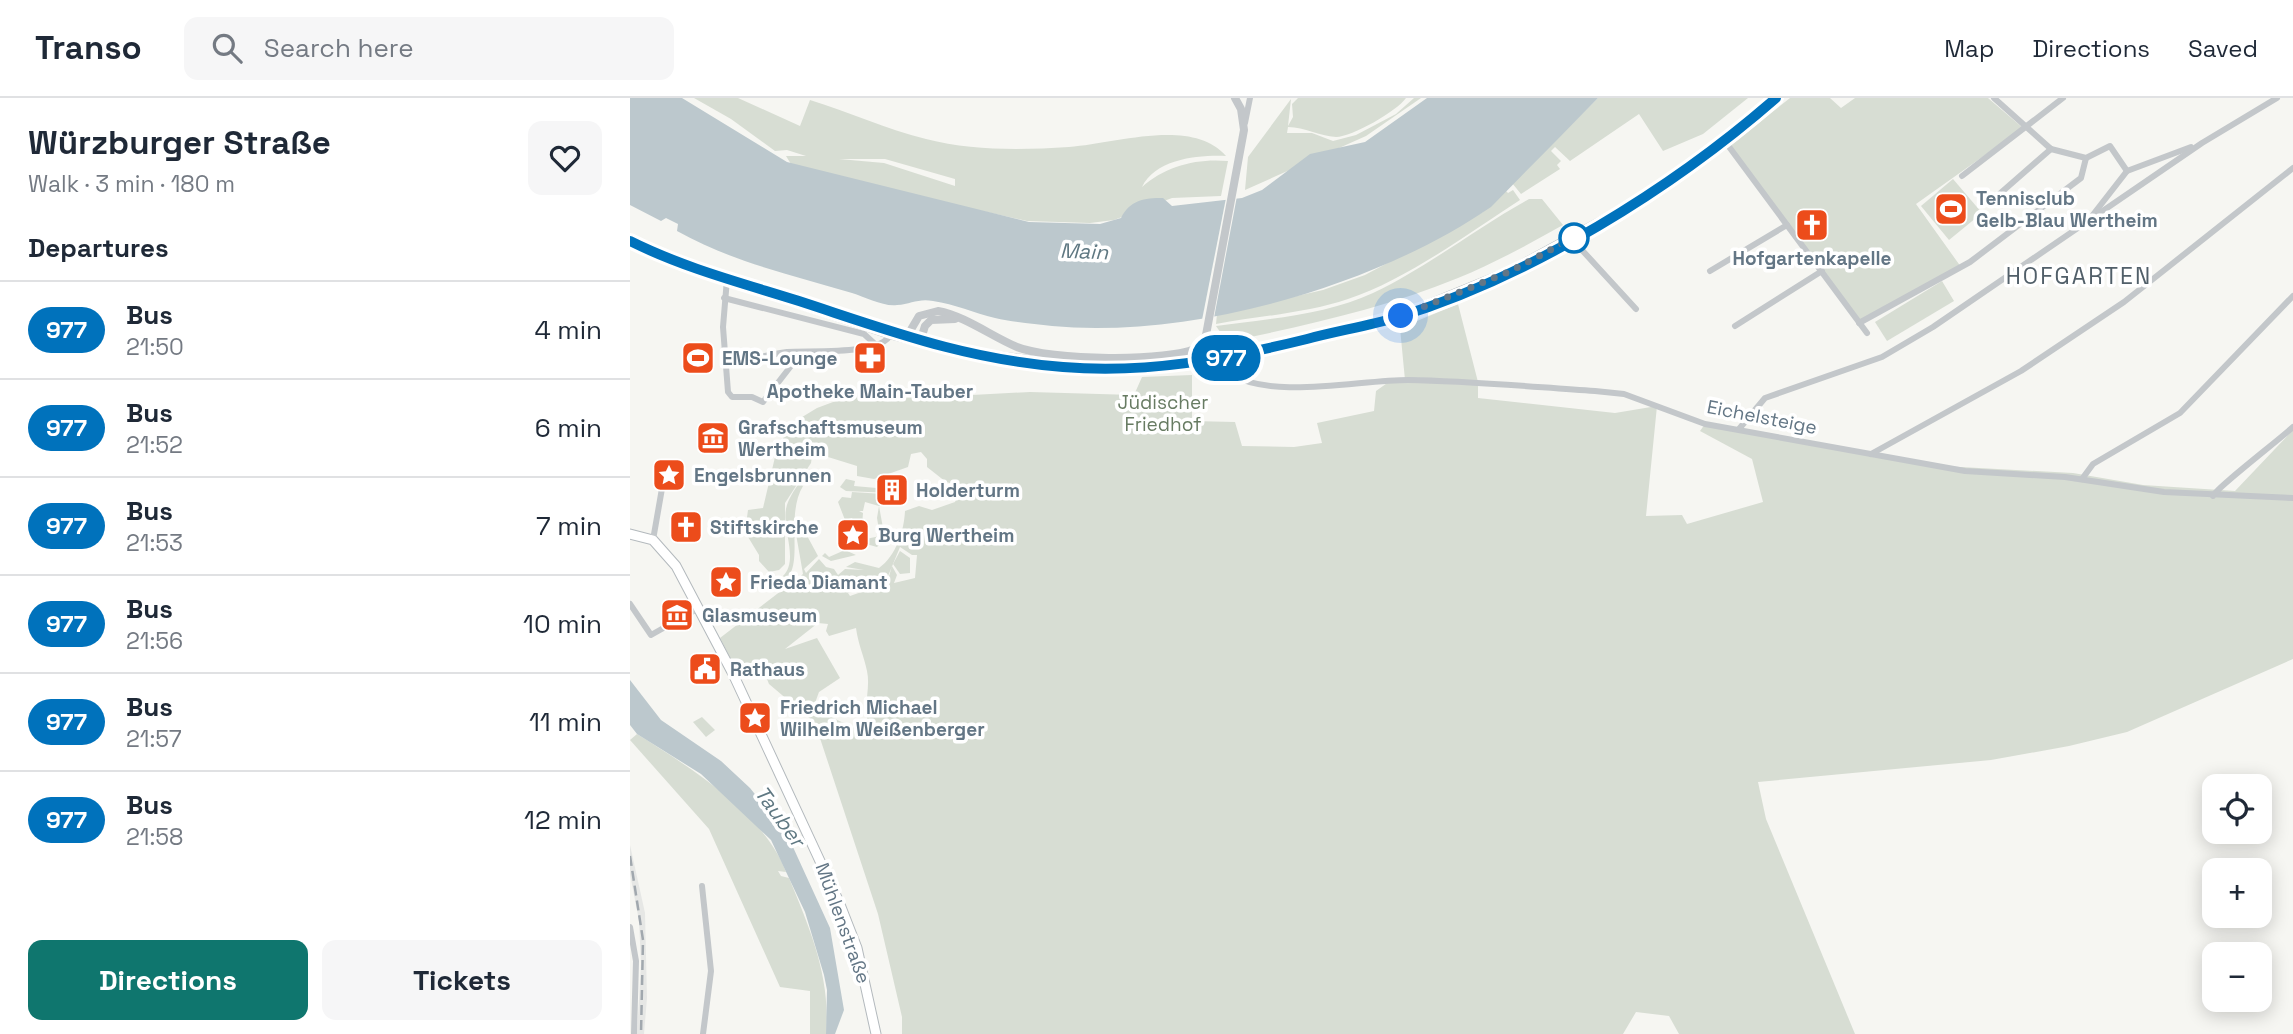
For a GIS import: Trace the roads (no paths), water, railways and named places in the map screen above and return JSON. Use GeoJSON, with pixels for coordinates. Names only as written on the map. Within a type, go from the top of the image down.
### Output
{"type":"FeatureCollection","features":[{"type":"Feature","properties":{"kind":"main road"},"geometry":{"type":"LineString","coordinates":[[630,242],[727,279],[920,342],[1010,360],[1089,368],[1164,366],[1236,356],[1401,316],[1511,271],[1634,203],[1724,140],[1776,98]]}},
{"type":"Feature","properties":{"kind":"main road"},"geometry":{"type":"LineString","coordinates":[[630,534],[653,540]]}},
{"type":"Feature","properties":{"kind":"main road","name":"Mühlenstraße"},"geometry":{"type":"LineString","coordinates":[[653,540],[676,566],[699,608],[839,902],[857,948],[876,1034]]}},
{"type":"Feature","properties":{"kind":"street"},"geometry":{"type":"LineString","coordinates":[[1235,98],[1244,127]]}},
{"type":"Feature","properties":{"kind":"street"},"geometry":{"type":"LineString","coordinates":[[906,338],[915,321],[926,312],[938,311],[1019,348],[1071,356],[1180,353],[1194,349],[1207,340],[1251,98]]}},
{"type":"Feature","properties":{"kind":"street"},"geometry":{"type":"LineString","coordinates":[[1994,98],[2052,149],[2085,158],[2110,146],[2127,171]]}},
{"type":"Feature","properties":{"kind":"street"},"geometry":{"type":"LineString","coordinates":[[1962,176],[2063,98]]}},
{"type":"Feature","properties":{"kind":"street"},"geometry":{"type":"LineString","coordinates":[[1739,429],[1765,398],[1882,357],[1933,327],[2202,143],[2277,98]]}},
{"type":"Feature","properties":{"kind":"street"},"geometry":{"type":"LineString","coordinates":[[1724,140],[1867,333]]}},
{"type":"Feature","properties":{"kind":"street"},"geometry":{"type":"LineString","coordinates":[[2086,223],[2127,171],[2202,143]]}},
{"type":"Feature","properties":{"kind":"street"},"geometry":{"type":"LineString","coordinates":[[1988,204],[2052,149]]}},
{"type":"Feature","properties":{"kind":"street"},"geometry":{"type":"LineString","coordinates":[[1859,323],[1970,262],[2081,178],[2085,158]]}},
{"type":"Feature","properties":{"kind":"street"},"geometry":{"type":"LineString","coordinates":[[1871,454],[2021,371],[2124,302],[2293,168]]}},
{"type":"Feature","properties":{"kind":"street"},"geometry":{"type":"LineString","coordinates":[[1710,271],[1787,225]]}},
{"type":"Feature","properties":{"kind":"street"},"geometry":{"type":"LineString","coordinates":[[1576,236],[1581,249],[1636,309]]}},
{"type":"Feature","properties":{"kind":"street"},"geometry":{"type":"LineString","coordinates":[[1735,326],[1822,271]]}},
{"type":"Feature","properties":{"kind":"street"},"geometry":{"type":"LineString","coordinates":[[727,279],[723,327],[728,364],[728,392],[732,397],[752,397],[763,402],[801,354]]}},
{"type":"Feature","properties":{"kind":"street"},"geometry":{"type":"LineString","coordinates":[[2081,479],[2093,464],[2180,413],[2293,296]]}},
{"type":"Feature","properties":{"kind":"street"},"geometry":{"type":"LineString","coordinates":[[724,298],[864,334],[876,345]]}},
{"type":"Feature","properties":{"kind":"street"},"geometry":{"type":"LineString","coordinates":[[920,342],[925,326],[931,320],[958,319]]}},
{"type":"Feature","properties":{"kind":"street"},"geometry":{"type":"LineString","coordinates":[[728,364],[790,352],[801,354],[876,345],[884,343],[891,334]]}},
{"type":"Feature","properties":{"kind":"street","name":"Eichelsteige"},"geometry":{"type":"LineString","coordinates":[[1207,340],[1230,374],[1250,384],[1356,385],[1405,380],[1624,394],[1705,424],[1965,471],[2081,479],[2164,492],[2293,498]]}},
{"type":"Feature","properties":{"kind":"street"},"geometry":{"type":"LineString","coordinates":[[2213,495],[2218,487],[2254,462],[2293,427]]}},
{"type":"Feature","properties":{"kind":"street"},"geometry":{"type":"LineString","coordinates":[[653,540],[664,477]]}},
{"type":"Feature","properties":{"kind":"street"},"geometry":{"type":"LineString","coordinates":[[630,604],[652,635],[699,608]]}},
{"type":"Feature","properties":{"kind":"street"},"geometry":{"type":"LineString","coordinates":[[702,886],[711,971],[703,1034]]}},
{"type":"Feature","properties":{"kind":"street"},"geometry":{"type":"LineString","coordinates":[[630,926],[636,961],[634,1034]]}},
{"type":"Feature","properties":{"kind":"street"},"geometry":{"type":"LineString","coordinates":[[630,998],[633,1009]]}},
{"type":"Feature","properties":{"kind":"water","name":"Main"},"geometry":{"type":"Polygon","coordinates":[[[630,98],[682,98],[787,162],[1029,222],[1100,224],[1121,218],[1129,207],[1144,200],[1163,198],[1172,206],[1242,198],[1262,190],[1310,154],[1365,142],[1427,98],[1598,98],[1491,207],[1394,261],[1281,301],[1222,315],[1163,324],[1106,328],[1009,321],[928,300],[886,305],[763,267],[698,242],[677,231],[678,224],[666,218],[661,221],[630,205],[630,98]]]}},
{"type":"Feature","properties":{"kind":"water"},"geometry":{"type":"Polygon","coordinates":[[[630,680],[661,720],[721,761],[750,788],[787,834],[830,928],[844,1010],[835,1034],[826,1034],[827,990],[805,912],[771,840],[701,774],[637,734],[630,725],[630,680]]]}},
{"type":"Feature","properties":{"kind":"railway"},"geometry":{"type":"LineString","coordinates":[[630,856],[643,940],[641,1034]]}},
{"type":"Feature","properties":{"kind":"place","name":"Tennisclub Gelb-Blau Wertheim"},"geometry":{"type":"Point","coordinates":[1951,209]}},
{"type":"Feature","properties":{"kind":"place","name":"Hofgartenkapelle"},"geometry":{"type":"Point","coordinates":[1812,225]}},
{"type":"Feature","properties":{"kind":"place","name":"EMS-Lounge"},"geometry":{"type":"Point","coordinates":[698,358]}},
{"type":"Feature","properties":{"kind":"place","name":"Apotheke Main-Tauber"},"geometry":{"type":"Point","coordinates":[870,358]}},
{"type":"Feature","properties":{"kind":"place","name":"Grafschaftsmuseum Wertheim"},"geometry":{"type":"Point","coordinates":[713,438]}},
{"type":"Feature","properties":{"kind":"place","name":"Engelsbrunnen"},"geometry":{"type":"Point","coordinates":[669,475]}},
{"type":"Feature","properties":{"kind":"place","name":"Holderturm"},"geometry":{"type":"Point","coordinates":[892,490]}},
{"type":"Feature","properties":{"kind":"place","name":"Stiftskirche"},"geometry":{"type":"Point","coordinates":[686,527]}},
{"type":"Feature","properties":{"kind":"place","name":"Burg Wertheim"},"geometry":{"type":"Point","coordinates":[853,535]}},
{"type":"Feature","properties":{"kind":"place","name":"Frieda Diamant"},"geometry":{"type":"Point","coordinates":[726,582]}},
{"type":"Feature","properties":{"kind":"place","name":"Glasmuseum"},"geometry":{"type":"Point","coordinates":[677,615]}},
{"type":"Feature","properties":{"kind":"place","name":"Rathaus"},"geometry":{"type":"Point","coordinates":[705,669]}},
{"type":"Feature","properties":{"kind":"place","name":"Friedrich Michael Wilhelm Weißenberger"},"geometry":{"type":"Point","coordinates":[755,718]}},
{"type":"Feature","properties":{"kind":"district","name":"HOFGARTEN"},"geometry":{"type":"Point","coordinates":[2079,276]}},
{"type":"Feature","properties":{"kind":"park label","name":"Jüdischer Friedhof"},"geometry":{"type":"Point","coordinates":[1163,413]}},
{"type":"Feature","properties":{"kind":"water label","name":"Tauber"},"geometry":{"type":"Point","coordinates":[780,816]}}]}
